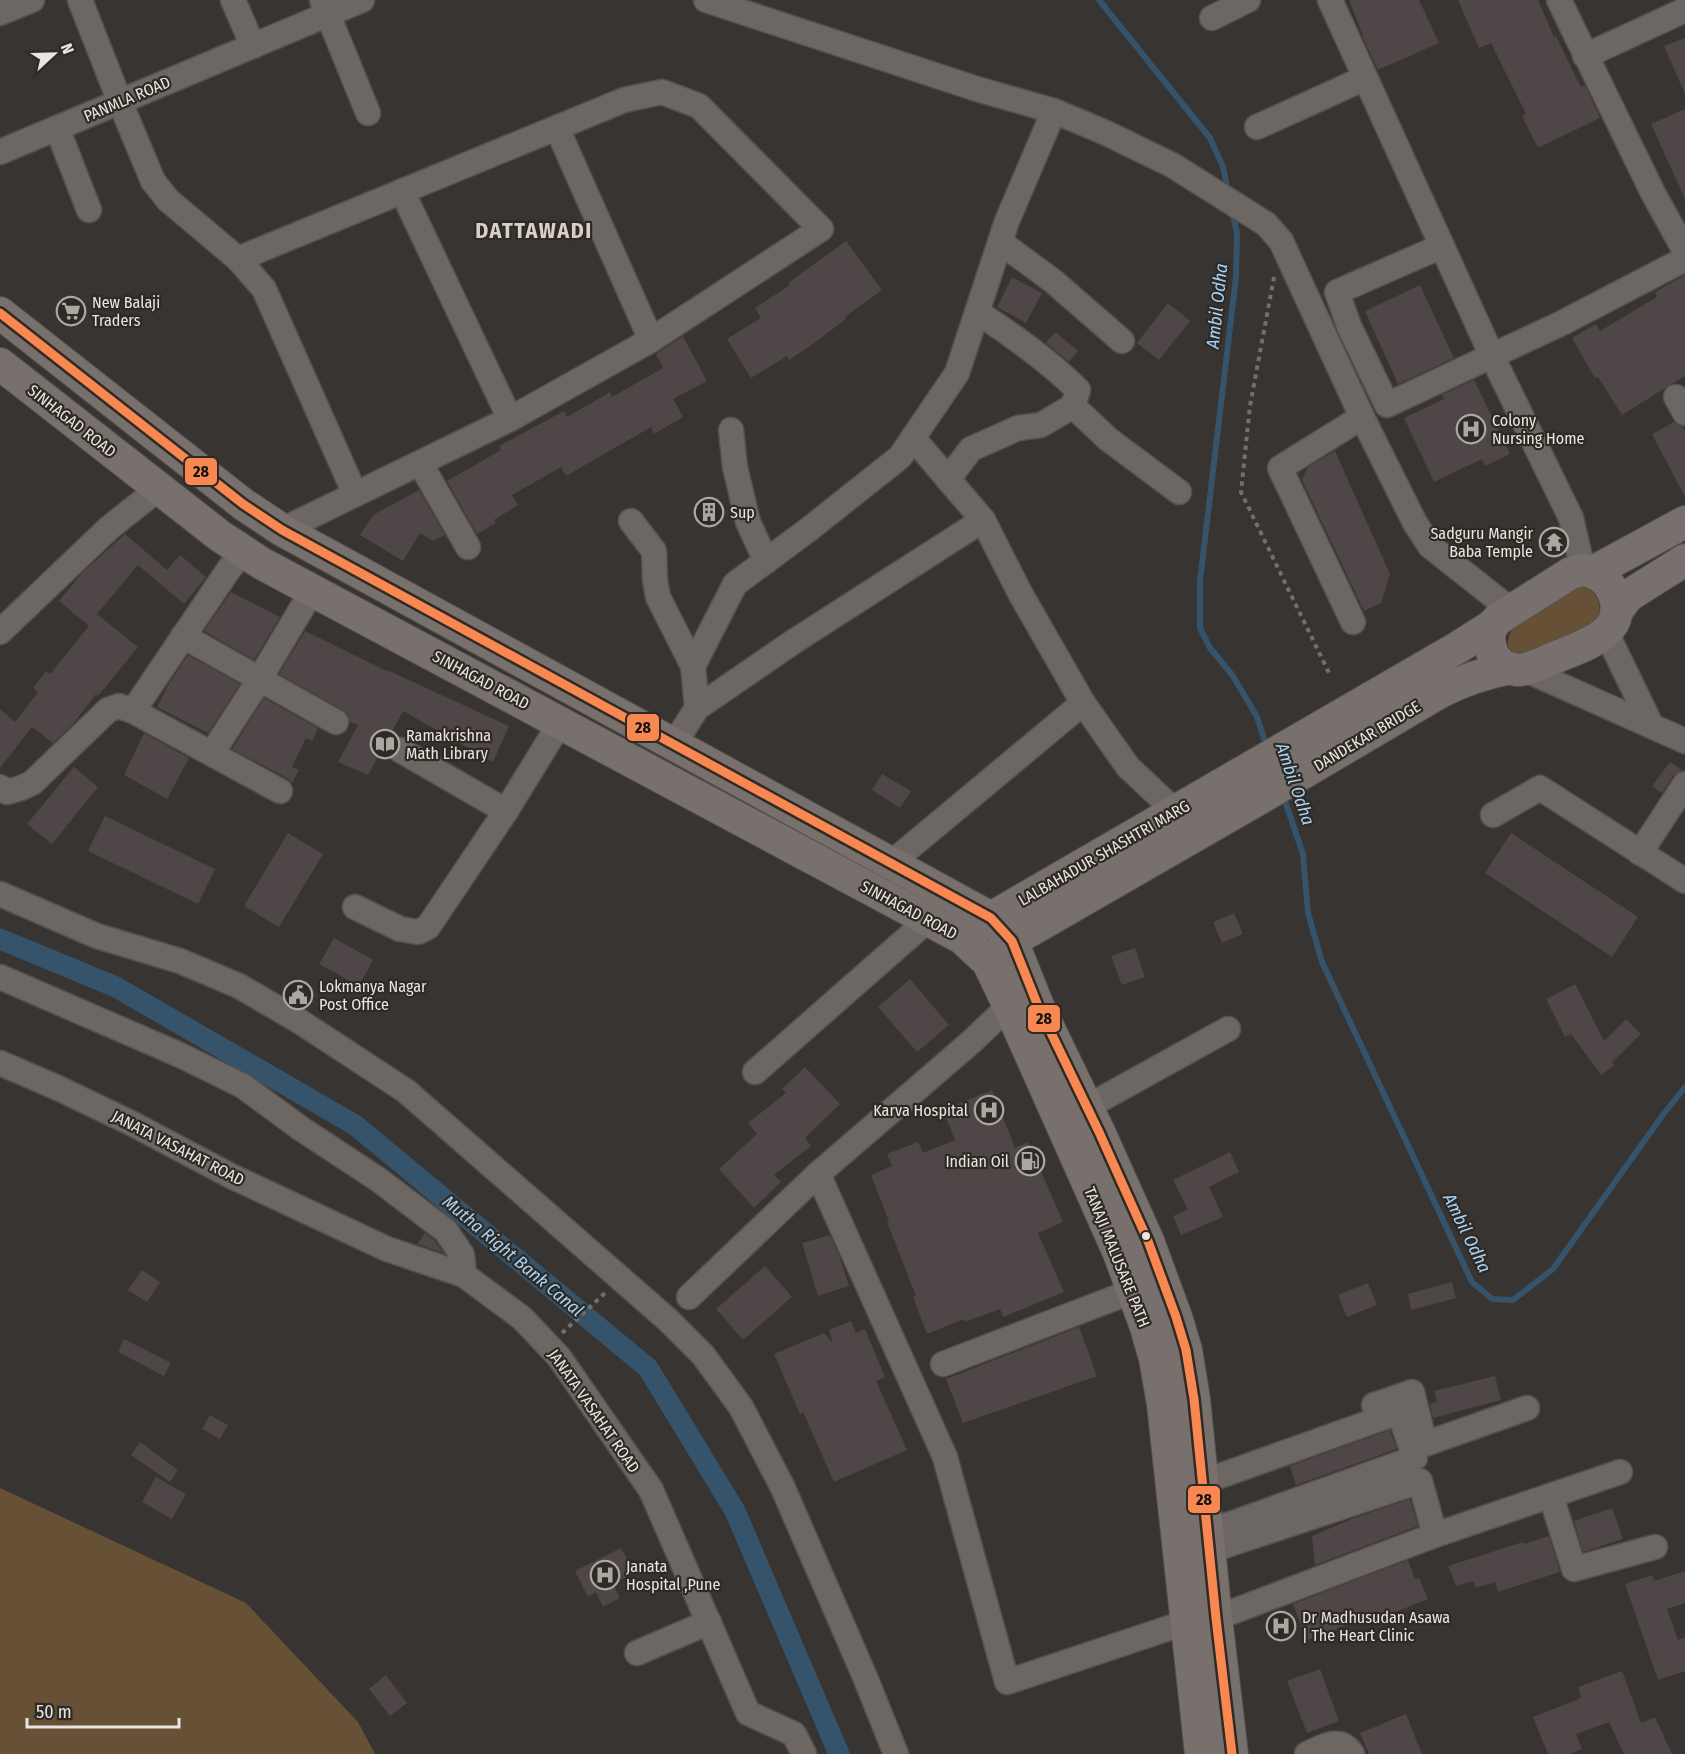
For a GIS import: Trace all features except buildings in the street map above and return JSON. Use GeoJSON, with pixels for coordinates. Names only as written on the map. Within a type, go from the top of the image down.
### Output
{"type":"FeatureCollection","features":[{"type":"Feature","properties":{"kind":"main road","name":"SINHAGAD ROAD"},"geometry":{"type":"LineString","coordinates":[[0,313],[243,504],[282,530],[991,918],[1012,941]]}},
{"type":"Feature","properties":{"kind":"main road","name":"SINHAGAD ROAD"},"geometry":{"type":"LineString","coordinates":[[0,364],[158,489],[220,536],[261,563],[962,938],[986,961]]}},
{"type":"Feature","properties":{"kind":"main road"},"geometry":{"type":"LineString","coordinates":[[1433,679],[1500,619],[1571,573],[1588,571],[1685,522]]}},
{"type":"Feature","properties":{"kind":"main road"},"geometry":{"type":"LineString","coordinates":[[1433,679],[1458,682],[1518,669],[1594,641],[1611,622],[1628,596],[1685,560]]}},
{"type":"Feature","properties":{"kind":"main road"},"geometry":{"type":"LineString","coordinates":[[1588,571],[1604,579],[1611,588],[1616,601],[1611,622]]}},
{"type":"Feature","properties":{"kind":"main road"},"geometry":{"type":"LineString","coordinates":[[1500,619],[1489,634],[1493,654],[1498,661],[1518,669]]}},
{"type":"Feature","properties":{"kind":"main road","name":"DANDEKAR BRIDGE"},"geometry":{"type":"LineString","coordinates":[[1255,784],[1433,679]]}},
{"type":"Feature","properties":{"kind":"main road"},"geometry":{"type":"LineString","coordinates":[[629,760],[644,728]]}},
{"type":"Feature","properties":{"kind":"main road","name":"LALBAHADUR SHASHTRI MARG"},"geometry":{"type":"LineString","coordinates":[[962,938],[991,918],[1176,812],[1255,784]]}},
{"type":"Feature","properties":{"kind":"main road","name":"LALBAHADUR SHASHTRI MARG"},"geometry":{"type":"LineString","coordinates":[[986,961],[1012,941],[1255,784]]}},
{"type":"Feature","properties":{"kind":"main road","name":"TANAJI MALUSARE PATH"},"geometry":{"type":"LineString","coordinates":[[1012,941],[1038,1006],[1148,1241],[1182,1339],[1194,1399],[1208,1542],[1201,1620],[1201,1754]]}},
{"type":"Feature","properties":{"kind":"main road","name":"TANAJI MALUSARE PATH"},"geometry":{"type":"LineString","coordinates":[[986,961],[1009,1006],[1119,1253],[1152,1348],[1201,1620],[1232,1754]]}},
{"type":"Feature","properties":{"kind":"main road"},"geometry":{"type":"LineString","coordinates":[[1097,1205],[1126,1192]]}},
{"type":"Feature","properties":{"kind":"street"},"geometry":{"type":"LineString","coordinates":[[0,13],[32,0]]}},
{"type":"Feature","properties":{"kind":"street"},"geometry":{"type":"LineString","coordinates":[[80,0],[153,181],[168,200],[238,258],[264,289],[355,494]]}},
{"type":"Feature","properties":{"kind":"street"},"geometry":{"type":"LineString","coordinates":[[233,0],[253,46]]}},
{"type":"Feature","properties":{"kind":"street","name":"PANMLA ROAD"},"geometry":{"type":"LineString","coordinates":[[0,152],[253,46],[325,7],[362,0]]}},
{"type":"Feature","properties":{"kind":"street"},"geometry":{"type":"LineString","coordinates":[[706,0],[769,11],[977,89],[1054,111],[1172,165],[1266,224],[1281,241],[1362,417],[1415,523],[1430,546],[1500,619]]}},
{"type":"Feature","properties":{"kind":"street"},"geometry":{"type":"LineString","coordinates":[[1212,18],[1248,0]]}},
{"type":"Feature","properties":{"kind":"street"},"geometry":{"type":"LineString","coordinates":[[1330,0],[1492,356],[1571,519],[1588,571]]}},
{"type":"Feature","properties":{"kind":"street"},"geometry":{"type":"LineString","coordinates":[[1559,0],[1653,193],[1685,251]]}},
{"type":"Feature","properties":{"kind":"street"},"geometry":{"type":"LineString","coordinates":[[325,7],[368,113]]}},
{"type":"Feature","properties":{"kind":"street"},"geometry":{"type":"LineString","coordinates":[[1585,56],[1685,10]]}},
{"type":"Feature","properties":{"kind":"street"},"geometry":{"type":"LineString","coordinates":[[1257,127],[1365,78]]}},
{"type":"Feature","properties":{"kind":"street"},"geometry":{"type":"LineString","coordinates":[[238,258],[624,100],[662,92],[699,106],[821,230],[651,339],[510,419],[282,530]]}},
{"type":"Feature","properties":{"kind":"street"},"geometry":{"type":"LineString","coordinates":[[693,666],[735,584],[808,530],[900,456],[957,373],[1007,221],[1054,111]]}},
{"type":"Feature","properties":{"kind":"street"},"geometry":{"type":"LineString","coordinates":[[57,128],[89,210]]}},
{"type":"Feature","properties":{"kind":"street"},"geometry":{"type":"LineString","coordinates":[[557,128],[651,339]]}},
{"type":"Feature","properties":{"kind":"street"},"geometry":{"type":"LineString","coordinates":[[402,191],[510,419]]}},
{"type":"Feature","properties":{"kind":"street"},"geometry":{"type":"LineString","coordinates":[[1000,242],[1053,281],[1122,340]]}},
{"type":"Feature","properties":{"kind":"street"},"geometry":{"type":"LineString","coordinates":[[1442,246],[1337,292],[1349,326],[1387,405],[1562,323],[1685,259]]}},
{"type":"Feature","properties":{"kind":"street"},"geometry":{"type":"LineString","coordinates":[[948,479],[971,449],[1018,428],[1041,425],[1073,406],[1078,390],[1058,370],[976,312]]}},
{"type":"Feature","properties":{"kind":"street"},"geometry":{"type":"LineString","coordinates":[[1073,406],[1108,439],[1179,492]]}},
{"type":"Feature","properties":{"kind":"street"},"geometry":{"type":"LineString","coordinates":[[1353,622],[1280,468],[1362,417]]}},
{"type":"Feature","properties":{"kind":"street"},"geometry":{"type":"LineString","coordinates":[[731,430],[735,467],[748,522],[766,561]]}},
{"type":"Feature","properties":{"kind":"street"},"geometry":{"type":"LineString","coordinates":[[913,438],[983,520],[1020,593],[1083,703],[1128,767],[1176,812]]}},
{"type":"Feature","properties":{"kind":"street"},"geometry":{"type":"LineString","coordinates":[[420,463],[468,547]]}},
{"type":"Feature","properties":{"kind":"street"},"geometry":{"type":"LineString","coordinates":[[0,632],[110,528],[158,489]]}},
{"type":"Feature","properties":{"kind":"street"},"geometry":{"type":"LineString","coordinates":[[674,744],[697,708],[793,642],[983,520]]}},
{"type":"Feature","properties":{"kind":"street"},"geometry":{"type":"LineString","coordinates":[[631,521],[654,551],[658,597],[693,666],[697,708]]}},
{"type":"Feature","properties":{"kind":"street"},"geometry":{"type":"LineString","coordinates":[[133,711],[229,569],[244,551]]}},
{"type":"Feature","properties":{"kind":"street"},"geometry":{"type":"LineString","coordinates":[[212,753],[260,679],[312,591]]}},
{"type":"Feature","properties":{"kind":"street"},"geometry":{"type":"LineString","coordinates":[[1611,622],[1651,725]]}},
{"type":"Feature","properties":{"kind":"street"},"geometry":{"type":"LineString","coordinates":[[183,636],[336,722]]}},
{"type":"Feature","properties":{"kind":"street"},"geometry":{"type":"LineString","coordinates":[[1518,669],[1685,741]]}},
{"type":"Feature","properties":{"kind":"street"},"geometry":{"type":"LineString","coordinates":[[891,863],[1083,703]]}},
{"type":"Feature","properties":{"kind":"street"},"geometry":{"type":"LineString","coordinates":[[0,787],[7,792],[32,783],[108,710],[119,706],[133,711],[280,790]]}},
{"type":"Feature","properties":{"kind":"street"},"geometry":{"type":"LineString","coordinates":[[356,907],[400,929],[417,932],[428,927],[506,811],[560,723]]}},
{"type":"Feature","properties":{"kind":"street"},"geometry":{"type":"LineString","coordinates":[[400,750],[506,811]]}},
{"type":"Feature","properties":{"kind":"street"},"geometry":{"type":"LineString","coordinates":[[1640,853],[1685,784]]}},
{"type":"Feature","properties":{"kind":"street"},"geometry":{"type":"LineString","coordinates":[[1493,815],[1540,788],[1685,882]]}},
{"type":"Feature","properties":{"kind":"street"},"geometry":{"type":"LineString","coordinates":[[0,894],[97,936],[180,961],[239,986],[299,1021],[406,1091],[668,1320],[703,1355],[741,1407],[783,1488],[896,1754]]}},
{"type":"Feature","properties":{"kind":"street"},"geometry":{"type":"LineString","coordinates":[[755,1072],[928,920]]}},
{"type":"Feature","properties":{"kind":"street"},"geometry":{"type":"LineString","coordinates":[[0,977],[180,1055],[243,1086],[300,1128],[379,1180],[446,1231],[462,1255],[464,1275]]}},
{"type":"Feature","properties":{"kind":"street"},"geometry":{"type":"LineString","coordinates":[[689,1297],[818,1174],[970,1043],[1009,1006]]}},
{"type":"Feature","properties":{"kind":"street"},"geometry":{"type":"LineString","coordinates":[[1087,1107],[1228,1029]]}},
{"type":"Feature","properties":{"kind":"street","name":"JANATA VASAHAT ROAD"},"geometry":{"type":"LineString","coordinates":[[0,1063],[111,1113],[231,1176],[387,1249],[464,1275],[522,1318],[560,1357],[651,1491],[748,1713],[794,1734],[804,1754]]}},
{"type":"Feature","properties":{"kind":"street"},"geometry":{"type":"LineString","coordinates":[[818,1174],[945,1457],[1007,1682],[1201,1620],[1435,1535],[1620,1472]]}},
{"type":"Feature","properties":{"kind":"street"},"geometry":{"type":"LineString","coordinates":[[943,1364],[1133,1291]]}},
{"type":"Feature","properties":{"kind":"street"},"geometry":{"type":"LineString","coordinates":[[1202,1473],[1412,1392],[1425,1444],[1527,1408]]}},
{"type":"Feature","properties":{"kind":"street"},"geometry":{"type":"LineString","coordinates":[[1202,1473],[1399,1412],[1415,1458],[1208,1542]]}},
{"type":"Feature","properties":{"kind":"street"},"geometry":{"type":"LineString","coordinates":[[1208,1542],[1420,1481],[1435,1535]]}},
{"type":"Feature","properties":{"kind":"street"},"geometry":{"type":"LineString","coordinates":[[1551,1496],[1574,1569],[1655,1547]]}},
{"type":"Feature","properties":{"kind":"street"},"geometry":{"type":"LineString","coordinates":[[637,1653],[709,1622]]}},
{"type":"Feature","properties":{"kind":"street"},"geometry":{"type":"LineString","coordinates":[[1307,1754],[1339,1743],[1347,1746],[1352,1754]]}},
{"type":"Feature","properties":{"kind":"path"},"geometry":{"type":"LineString","coordinates":[[548,1346],[621,1278]]}},
{"type":"Feature","properties":{"kind":"shaded area"},"geometry":{"type":"Polygon","coordinates":[[[1574,586],[1587,588],[1596,596],[1599,607],[1597,620],[1527,653],[1514,652],[1508,647],[1514,626],[1574,586]]]}},
{"type":"Feature","properties":{"kind":"shaded area"},"geometry":{"type":"Polygon","coordinates":[[[0,1488],[246,1603],[358,1722],[375,1754],[0,1754],[0,1488]]]}},
{"type":"Feature","properties":{"kind":"waterway","name":"Ambil Odha"},"geometry":{"type":"LineString","coordinates":[[1099,0],[1210,138],[1223,167],[1228,191]]}},
{"type":"Feature","properties":{"kind":"waterway","name":"Ambil Odha"},"geometry":{"type":"LineString","coordinates":[[1232,210],[1237,233],[1236,277],[1200,581],[1200,628],[1210,648],[1233,676],[1257,717],[1267,748]]}},
{"type":"Feature","properties":{"kind":"waterway","name":"Ambil Odha"},"geometry":{"type":"LineString","coordinates":[[1283,795],[1303,854],[1308,913],[1322,962],[1472,1282],[1492,1299],[1513,1300],[1553,1269],[1685,1087]]}},
{"type":"Feature","properties":{"kind":"waterway","name":"Mutha Right Bank Canal"},"geometry":{"type":"LineString","coordinates":[[0,939],[116,987],[355,1125],[648,1368],[735,1511],[839,1754]]}},
{"type":"Feature","properties":{"kind":"transit line","name":"28"},"geometry":{"type":"LineString","coordinates":[[0,313],[243,504],[282,530],[991,918],[1012,941],[1038,1006],[1099,1132],[1148,1241],[1186,1350],[1194,1399],[1232,1754]]}},
{"type":"Feature","properties":{"kind":"place","name":"New Balaji Traders"},"geometry":{"type":"Point","coordinates":[71,311]}},
{"type":"Feature","properties":{"kind":"place","name":"Colony Nursing Home"},"geometry":{"type":"Point","coordinates":[1471,429]}},
{"type":"Feature","properties":{"kind":"place","name":"Sup"},"geometry":{"type":"Point","coordinates":[709,512]}},
{"type":"Feature","properties":{"kind":"place","name":"Sadguru Mangir Baba Temple"},"geometry":{"type":"Point","coordinates":[1554,542]}},
{"type":"Feature","properties":{"kind":"place","name":"Ramakrishna Math Library"},"geometry":{"type":"Point","coordinates":[385,744]}},
{"type":"Feature","properties":{"kind":"place","name":"Lokmanya Nagar Post Office"},"geometry":{"type":"Point","coordinates":[298,995]}},
{"type":"Feature","properties":{"kind":"place","name":"Karva Hospital"},"geometry":{"type":"Point","coordinates":[989,1110]}},
{"type":"Feature","properties":{"kind":"place","name":"Indian Oil"},"geometry":{"type":"Point","coordinates":[1030,1161]}},
{"type":"Feature","properties":{"kind":"place","name":"Janata Hospital ,Pune"},"geometry":{"type":"Point","coordinates":[605,1575]}},
{"type":"Feature","properties":{"kind":"place","name":"Dr Madhusudan Asawa | The Heart Clinic"},"geometry":{"type":"Point","coordinates":[1281,1626]}},
{"type":"Feature","properties":{"kind":"district","name":"DATTAWADI"},"geometry":{"type":"Point","coordinates":[534,230]}}]}
